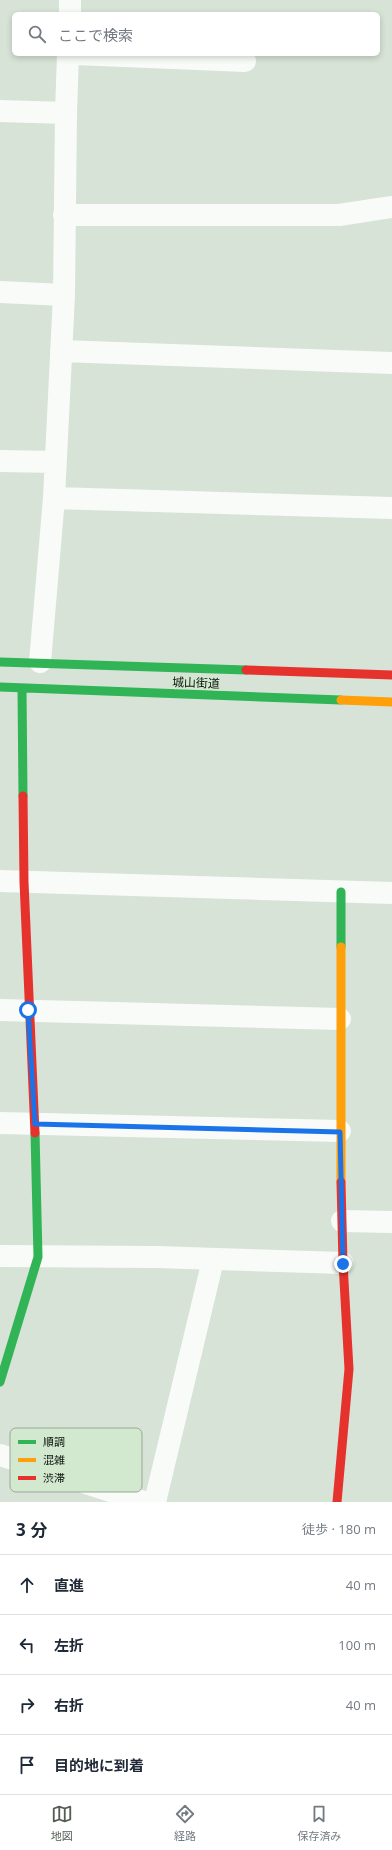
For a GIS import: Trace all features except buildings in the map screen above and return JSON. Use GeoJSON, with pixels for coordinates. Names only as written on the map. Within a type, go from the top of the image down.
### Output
{"type":"FeatureCollection","features":[{"type":"Feature","properties":{"kind":"street"},"geometry":{"type":"LineString","coordinates":[[70,0],[70,12]]}},
{"type":"Feature","properties":{"kind":"street"},"geometry":{"type":"LineString","coordinates":[[40,662],[54,498],[64,295],[64,215],[68,56]]}},
{"type":"Feature","properties":{"kind":"street"},"geometry":{"type":"LineString","coordinates":[[124,56],[245,61]]}},
{"type":"Feature","properties":{"kind":"street"},"geometry":{"type":"LineString","coordinates":[[0,111],[66,113]]}},
{"type":"Feature","properties":{"kind":"street"},"geometry":{"type":"LineString","coordinates":[[64,215],[339,215],[392,207]]}},
{"type":"Feature","properties":{"kind":"street"},"geometry":{"type":"LineString","coordinates":[[0,292],[64,295]]}},
{"type":"Feature","properties":{"kind":"street"},"geometry":{"type":"LineString","coordinates":[[61,351],[392,363]]}},
{"type":"Feature","properties":{"kind":"street"},"geometry":{"type":"LineString","coordinates":[[0,461],[55,462]]}},
{"type":"Feature","properties":{"kind":"street"},"geometry":{"type":"LineString","coordinates":[[54,498],[392,508]]}},
{"type":"Feature","properties":{"kind":"street","name":"城山街道"},"geometry":{"type":"LineString","coordinates":[[0,662],[40,662],[392,676]]}},
{"type":"Feature","properties":{"kind":"street","name":"城山街道"},"geometry":{"type":"LineString","coordinates":[[0,687],[392,702]]}},
{"type":"Feature","properties":{"kind":"street"},"geometry":{"type":"LineString","coordinates":[[0,1382],[38,1257],[35,1124],[28,1010],[24,882],[22,688]]}},
{"type":"Feature","properties":{"kind":"street"},"geometry":{"type":"LineString","coordinates":[[0,881],[392,893]]}},
{"type":"Feature","properties":{"kind":"street"},"geometry":{"type":"LineString","coordinates":[[337,1502],[349,1369],[343,1264],[340,1132],[341,892]]}},
{"type":"Feature","properties":{"kind":"street"},"geometry":{"type":"LineString","coordinates":[[0,1010],[340,1019]]}},
{"type":"Feature","properties":{"kind":"street"},"geometry":{"type":"LineString","coordinates":[[0,1123],[340,1132]]}},
{"type":"Feature","properties":{"kind":"street"},"geometry":{"type":"LineString","coordinates":[[342,1221],[392,1222]]}},
{"type":"Feature","properties":{"kind":"street"},"geometry":{"type":"LineString","coordinates":[[0,1256],[156,1257],[343,1264]]}},
{"type":"Feature","properties":{"kind":"street"},"geometry":{"type":"LineString","coordinates":[[155,1502],[213,1260]]}},
{"type":"Feature","properties":{"kind":"street"},"geometry":{"type":"LineString","coordinates":[[0,1456],[10,1460]]}},
{"type":"Feature","properties":{"kind":"street"},"geometry":{"type":"LineString","coordinates":[[100,1492],[114,1497],[144,1502]]}},
{"type":"Feature","properties":{"kind":"traffic: fast"},"geometry":{"type":"LineString","coordinates":[[0,662],[246,670]]}},
{"type":"Feature","properties":{"kind":"traffic: fast"},"geometry":{"type":"LineString","coordinates":[[0,687],[341,700]]}},
{"type":"Feature","properties":{"kind":"traffic: fast"},"geometry":{"type":"LineString","coordinates":[[22,688],[23,796]]}},
{"type":"Feature","properties":{"kind":"traffic: fast"},"geometry":{"type":"LineString","coordinates":[[341,892],[341,947]]}},
{"type":"Feature","properties":{"kind":"traffic: fast"},"geometry":{"type":"LineString","coordinates":[[0,1382],[38,1257],[35,1133]]}},
{"type":"Feature","properties":{"kind":"traffic: slow"},"geometry":{"type":"LineString","coordinates":[[341,700],[392,702]]}},
{"type":"Feature","properties":{"kind":"traffic: slow"},"geometry":{"type":"LineString","coordinates":[[341,947],[341,1182]]}},
{"type":"Feature","properties":{"kind":"traffic: jam"},"geometry":{"type":"LineString","coordinates":[[246,670],[392,675]]}},
{"type":"Feature","properties":{"kind":"traffic: jam"},"geometry":{"type":"LineString","coordinates":[[23,796],[24,882],[35,1133]]}},
{"type":"Feature","properties":{"kind":"traffic: jam"},"geometry":{"type":"LineString","coordinates":[[337,1502],[349,1369],[343,1263],[341,1182]]}},
{"type":"Feature","properties":{"kind":"route"},"geometry":{"type":"LineString","coordinates":[[28,1010],[35,1124],[340,1132],[343,1264]]}}]}
